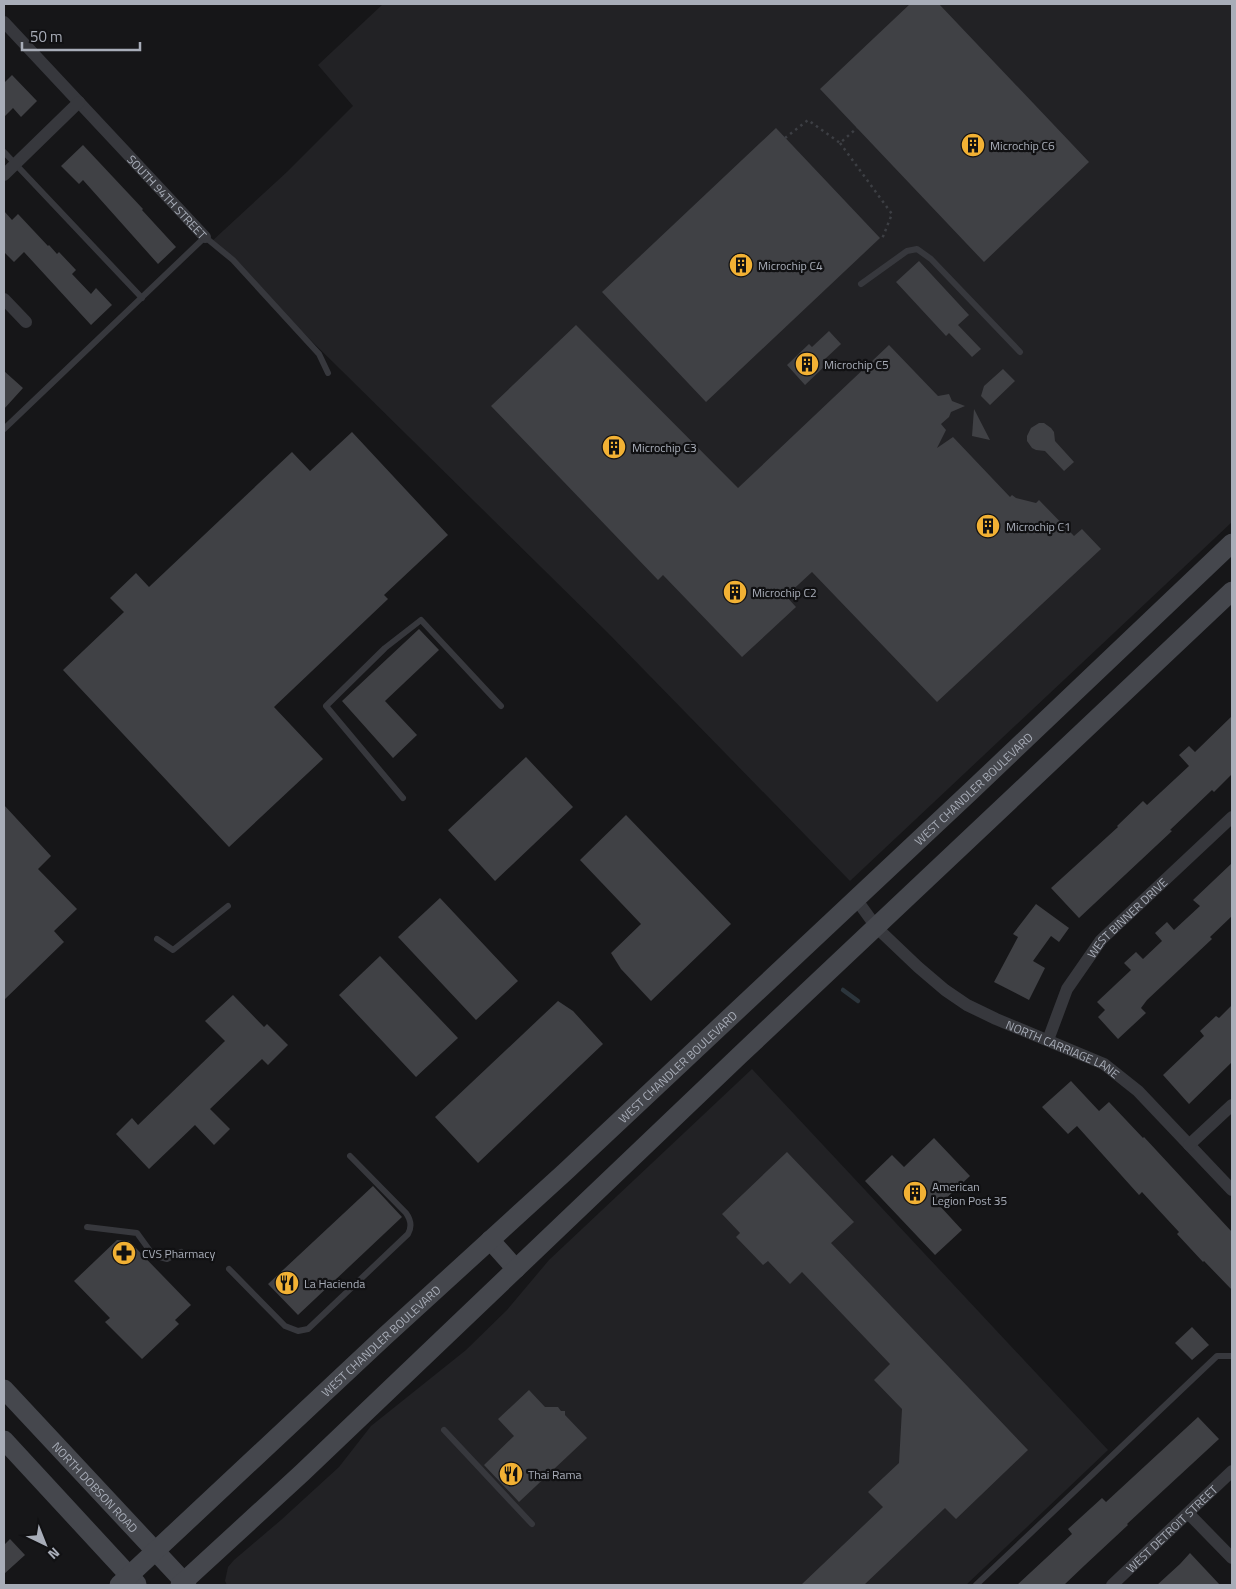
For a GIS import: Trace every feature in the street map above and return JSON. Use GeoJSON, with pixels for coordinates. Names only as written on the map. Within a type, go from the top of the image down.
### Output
{"type":"FeatureCollection","features":[{"type":"Feature","properties":{"kind":"main road","name":"WEST CHANDLER BOULEVARD"},"geometry":{"type":"LineString","coordinates":[[129,1582],[156,1551],[384,1337],[566,1172],[1232,543]]}},
{"type":"Feature","properties":{"kind":"main road"},"geometry":{"type":"LineString","coordinates":[[184,1584],[740,1055],[877,928],[1232,591]]}},
{"type":"Feature","properties":{"kind":"main road"},"geometry":{"type":"LineString","coordinates":[[490,1240],[516,1269]]}},
{"type":"Feature","properties":{"kind":"main road","name":"NORTH DOBSON ROAD"},"geometry":{"type":"LineString","coordinates":[[4,1389],[156,1551],[184,1584]]}},
{"type":"Feature","properties":{"kind":"main road"},"geometry":{"type":"LineString","coordinates":[[4,1440],[129,1582]]}},
{"type":"Feature","properties":{"kind":"street","name":"SOUTH 94TH STREET"},"geometry":{"type":"LineString","coordinates":[[4,22],[205,237]]}},
{"type":"Feature","properties":{"kind":"street"},"geometry":{"type":"LineString","coordinates":[[4,175],[79,102]]}},
{"type":"Feature","properties":{"kind":"street"},"geometry":{"type":"LineString","coordinates":[[4,299],[26,322]]}},
{"type":"Feature","properties":{"kind":"street","name":"WEST BINNER DRIVE"},"geometry":{"type":"LineString","coordinates":[[1048,1040],[1067,989],[1100,940],[1232,817]]}},
{"type":"Feature","properties":{"kind":"street","name":"NORTH CARRIAGE LANE"},"geometry":{"type":"LineString","coordinates":[[856,900],[877,928],[918,968],[967,1005],[1104,1064],[1138,1091],[1232,1190]]}},
{"type":"Feature","properties":{"kind":"street"},"geometry":{"type":"LineString","coordinates":[[1189,1145],[1232,1106]]}},
{"type":"Feature","properties":{"kind":"street","name":"WEST DETROIT STREET"},"geometry":{"type":"LineString","coordinates":[[1112,1585],[1232,1472]]}},
{"type":"Feature","properties":{"kind":"street"},"geometry":{"type":"LineString","coordinates":[[1188,1513],[1232,1558]]}},
{"type":"Feature","properties":{"kind":"lane"},"geometry":{"type":"LineString","coordinates":[[4,152],[142,298]]}},
{"type":"Feature","properties":{"kind":"lane"},"geometry":{"type":"LineString","coordinates":[[4,429],[205,237]]}},
{"type":"Feature","properties":{"kind":"lane","name":"SOUTH 94TH STREET"},"geometry":{"type":"LineString","coordinates":[[205,237],[233,260],[319,354],[328,373]]}},
{"type":"Feature","properties":{"kind":"lane"},"geometry":{"type":"LineString","coordinates":[[861,284],[907,252],[917,249],[932,259],[1020,352]]}},
{"type":"Feature","properties":{"kind":"lane"},"geometry":{"type":"LineString","coordinates":[[403,798],[326,706],[385,648],[421,620],[501,706]]}},
{"type":"Feature","properties":{"kind":"lane"},"geometry":{"type":"LineString","coordinates":[[157,939],[172,950],[228,906]]}},
{"type":"Feature","properties":{"kind":"lane"},"geometry":{"type":"LineString","coordinates":[[229,1268],[285,1326],[298,1331],[308,1329],[410,1230],[410,1220],[406,1214],[350,1156]]}},
{"type":"Feature","properties":{"kind":"lane"},"geometry":{"type":"LineString","coordinates":[[87,1226],[137,1233],[153,1255],[167,1259],[181,1252]]}},
{"type":"Feature","properties":{"kind":"lane"},"geometry":{"type":"LineString","coordinates":[[976,1585],[1217,1356],[1232,1356]]}},
{"type":"Feature","properties":{"kind":"lane"},"geometry":{"type":"LineString","coordinates":[[444,1430],[532,1524]]}},
{"type":"Feature","properties":{"kind":"path"},"geometry":{"type":"LineString","coordinates":[[785,138],[808,120],[840,144],[892,214],[882,239]]}},
{"type":"Feature","properties":{"kind":"path"},"geometry":{"type":"LineString","coordinates":[[840,144],[857,128]]}},
{"type":"Feature","properties":{"kind":"shaded area"},"geometry":{"type":"Polygon","coordinates":[[[383,4],[1232,4],[1232,522],[850,881],[607,632],[211,242],[288,171],[353,106],[318,65],[383,4]]]}},
{"type":"Feature","properties":{"kind":"shaded area"},"geometry":{"type":"Polygon","coordinates":[[[752,1069],[1108,1450],[966,1585],[227,1585],[225,1581],[228,1567],[234,1560],[339,1467],[371,1426],[466,1350],[507,1310],[549,1260],[752,1069]]]}},
{"type":"Feature","properties":{"kind":"building","name":"Microchip C6"},"geometry":{"type":"Polygon","coordinates":[[[910,4],[939,4],[1089,162],[984,262],[820,89],[910,4]]]}},
{"type":"Feature","properties":{"kind":"building"},"geometry":{"type":"Polygon","coordinates":[[[12,75],[37,101],[21,117],[13,108],[4,117],[4,83],[12,75]]]}},
{"type":"Feature","properties":{"kind":"building","name":"Microchip C4"},"geometry":{"type":"Polygon","coordinates":[[[776,128],[880,238],[706,402],[602,292],[776,128]]]}},
{"type":"Feature","properties":{"kind":"building"},"geometry":{"type":"Polygon","coordinates":[[[83,145],[176,247],[158,264],[83,180],[79,184],[61,166],[83,145]]]}},
{"type":"Feature","properties":{"kind":"building"},"geometry":{"type":"Polygon","coordinates":[[[4,211],[12,220],[18,214],[48,246],[57,254],[59,252],[76,270],[72,274],[91,294],[96,288],[112,305],[91,325],[24,252],[14,262],[4,252],[4,211]]]}},
{"type":"Feature","properties":{"kind":"building"},"geometry":{"type":"Polygon","coordinates":[[[919,261],[969,315],[958,325],[981,349],[972,357],[949,333],[946,336],[896,282],[919,261]]]}},
{"type":"Feature","properties":{"kind":"building"},"geometry":{"type":"Polygon","coordinates":[[[576,325],[738,488],[889,345],[938,396],[949,394],[952,401],[965,406],[951,412],[949,417],[941,424],[946,430],[937,448],[953,437],[1010,497],[1012,495],[1016,498],[1036,503],[1039,500],[1074,536],[1082,529],[1101,549],[937,702],[812,572],[786,596],[796,607],[742,657],[663,575],[658,580],[491,406],[576,325]]]}},
{"type":"Feature","properties":{"kind":"building","name":"Microchip C5"},"geometry":{"type":"Polygon","coordinates":[[[829,331],[841,344],[824,360],[827,364],[805,385],[787,365],[809,344],[812,347],[829,331]]]}},
{"type":"Feature","properties":{"kind":"building"},"geometry":{"type":"Polygon","coordinates":[[[1003,369],[1015,381],[990,405],[981,396],[984,386],[1003,369]]]}},
{"type":"Feature","properties":{"kind":"building"},"geometry":{"type":"Polygon","coordinates":[[[4,371],[23,388],[4,409],[4,371]]]}},
{"type":"Feature","properties":{"kind":"building"},"geometry":{"type":"Polygon","coordinates":[[[974,409],[990,440],[972,436],[974,409]]]}},
{"type":"Feature","properties":{"kind":"building"},"geometry":{"type":"Polygon","coordinates":[[[1039,423],[1044,423],[1051,428],[1054,432],[1055,441],[1074,462],[1064,471],[1045,451],[1032,448],[1027,441],[1031,428],[1039,423]]]}},
{"type":"Feature","properties":{"kind":"building"},"geometry":{"type":"Polygon","coordinates":[[[352,432],[448,535],[384,595],[388,599],[274,707],[323,759],[229,847],[63,670],[124,612],[110,598],[136,573],[149,587],[292,452],[310,471],[352,432]]]}},
{"type":"Feature","properties":{"kind":"building"},"geometry":{"type":"Polygon","coordinates":[[[419,629],[439,650],[385,701],[417,735],[393,758],[342,701],[419,629]]]}},
{"type":"Feature","properties":{"kind":"building"},"geometry":{"type":"Polygon","coordinates":[[[1232,716],[1232,774],[1214,792],[1212,790],[1170,830],[1172,831],[1079,918],[1051,888],[1118,827],[1143,801],[1147,805],[1189,766],[1179,755],[1189,746],[1195,752],[1232,716]]]}},
{"type":"Feature","properties":{"kind":"building"},"geometry":{"type":"Polygon","coordinates":[[[526,757],[573,807],[495,881],[448,830],[526,757]]]}},
{"type":"Feature","properties":{"kind":"building"},"geometry":{"type":"Polygon","coordinates":[[[4,805],[51,856],[38,869],[77,909],[54,931],[64,942],[4,1000],[4,805]]]}},
{"type":"Feature","properties":{"kind":"building"},"geometry":{"type":"Polygon","coordinates":[[[626,815],[731,924],[651,1001],[621,969],[611,953],[641,924],[580,860],[626,815]]]}},
{"type":"Feature","properties":{"kind":"building"},"geometry":{"type":"Polygon","coordinates":[[[1232,863],[1232,916],[1210,937],[1212,939],[1147,1000],[1141,1008],[1146,1013],[1118,1039],[1098,1017],[1105,1010],[1097,1002],[1131,970],[1124,963],[1136,952],[1143,959],[1162,941],[1155,933],[1167,922],[1174,930],[1200,906],[1193,900],[1232,863]]]}},
{"type":"Feature","properties":{"kind":"building"},"geometry":{"type":"Polygon","coordinates":[[[440,898],[518,981],[476,1020],[398,937],[440,898]]]}},
{"type":"Feature","properties":{"kind":"building"},"geometry":{"type":"Polygon","coordinates":[[[1036,904],[1069,928],[1059,942],[1051,936],[1033,961],[1045,968],[1029,1000],[994,982],[1018,937],[1013,934],[1036,904]]]}},
{"type":"Feature","properties":{"kind":"building"},"geometry":{"type":"Polygon","coordinates":[[[380,956],[458,1038],[416,1077],[339,995],[380,956]]]}},
{"type":"Feature","properties":{"kind":"building"},"geometry":{"type":"Polygon","coordinates":[[[233,995],[264,1027],[267,1024],[288,1045],[268,1065],[262,1059],[210,1109],[230,1129],[214,1145],[195,1125],[149,1169],[116,1134],[132,1118],[138,1125],[225,1041],[205,1021],[233,995]]]}},
{"type":"Feature","properties":{"kind":"building"},"geometry":{"type":"Polygon","coordinates":[[[558,1001],[573,1011],[603,1044],[478,1163],[435,1117],[558,1001]]]}},
{"type":"Feature","properties":{"kind":"building"},"geometry":{"type":"Polygon","coordinates":[[[1232,1005],[1232,1062],[1189,1104],[1163,1075],[1204,1036],[1200,1031],[1216,1016],[1219,1018],[1232,1005]]]}},
{"type":"Feature","properties":{"kind":"building"},"geometry":{"type":"Polygon","coordinates":[[[1071,1081],[1099,1111],[1109,1102],[1232,1232],[1232,1290],[1177,1234],[1179,1232],[1142,1192],[1139,1195],[1077,1126],[1068,1134],[1042,1107],[1071,1081]]]}},
{"type":"Feature","properties":{"kind":"building","name":"American Legion Post 35"},"geometry":{"type":"Polygon","coordinates":[[[934,1138],[970,1176],[939,1205],[962,1230],[935,1255],[865,1181],[892,1155],[904,1167],[934,1138]]]}},
{"type":"Feature","properties":{"kind":"building"},"geometry":{"type":"Polygon","coordinates":[[[787,1152],[854,1222],[831,1243],[1028,1450],[956,1519],[945,1508],[864,1585],[801,1585],[883,1507],[868,1492],[899,1463],[902,1409],[874,1380],[890,1364],[802,1272],[790,1284],[768,1261],[763,1265],[736,1237],[740,1233],[722,1214],[787,1152]]]}},
{"type":"Feature","properties":{"kind":"building"},"geometry":{"type":"Polygon","coordinates":[[[373,1186],[402,1217],[298,1315],[268,1284],[373,1186]]]}},
{"type":"Feature","properties":{"kind":"building","name":"CVS Pharmacy"},"geometry":{"type":"Polygon","coordinates":[[[117,1240],[129,1241],[191,1305],[175,1320],[179,1324],[142,1359],[105,1322],[110,1318],[74,1281],[117,1240]]]}},
{"type":"Feature","properties":{"kind":"building"},"geometry":{"type":"Polygon","coordinates":[[[1192,1327],[1209,1345],[1192,1360],[1175,1343],[1192,1327]]]}},
{"type":"Feature","properties":{"kind":"building"},"geometry":{"type":"Polygon","coordinates":[[[529,1390],[545,1407],[558,1407],[561,1411],[565,1411],[565,1415],[587,1438],[519,1502],[484,1465],[514,1436],[498,1419],[529,1390]]]}},
{"type":"Feature","properties":{"kind":"building"},"geometry":{"type":"Polygon","coordinates":[[[1198,1417],[1219,1439],[1064,1585],[1017,1585],[1072,1534],[1068,1529],[1102,1498],[1106,1502],[1198,1417]]]}},
{"type":"Feature","properties":{"kind":"building"},"geometry":{"type":"Polygon","coordinates":[[[10,1539],[25,1555],[4,1574],[4,1545],[10,1539]]]}},
{"type":"Feature","properties":{"kind":"building"},"geometry":{"type":"Polygon","coordinates":[[[1190,1553],[1220,1585],[1157,1585],[1180,1564],[1190,1553]]]}},
{"type":"Feature","properties":{"kind":"waterway"},"geometry":{"type":"LineString","coordinates":[[843,990],[858,1001]]}},
{"type":"Feature","properties":{"kind":"place","name":"Microchip C6"},"geometry":{"type":"Point","coordinates":[973,145]}},
{"type":"Feature","properties":{"kind":"place","name":"Microchip C4"},"geometry":{"type":"Point","coordinates":[741,265]}},
{"type":"Feature","properties":{"kind":"place","name":"Microchip C5"},"geometry":{"type":"Point","coordinates":[807,364]}},
{"type":"Feature","properties":{"kind":"place","name":"Microchip C3"},"geometry":{"type":"Point","coordinates":[614,447]}},
{"type":"Feature","properties":{"kind":"place","name":"Microchip C1"},"geometry":{"type":"Point","coordinates":[988,526]}},
{"type":"Feature","properties":{"kind":"place","name":"Microchip C2"},"geometry":{"type":"Point","coordinates":[735,592]}},
{"type":"Feature","properties":{"kind":"place","name":"American Legion Post 35"},"geometry":{"type":"Point","coordinates":[915,1193]}},
{"type":"Feature","properties":{"kind":"place","name":"CVS Pharmacy"},"geometry":{"type":"Point","coordinates":[124,1253]}},
{"type":"Feature","properties":{"kind":"place","name":"La Hacienda"},"geometry":{"type":"Point","coordinates":[287,1283]}},
{"type":"Feature","properties":{"kind":"place","name":"Thai Rama"},"geometry":{"type":"Point","coordinates":[511,1474]}}]}
